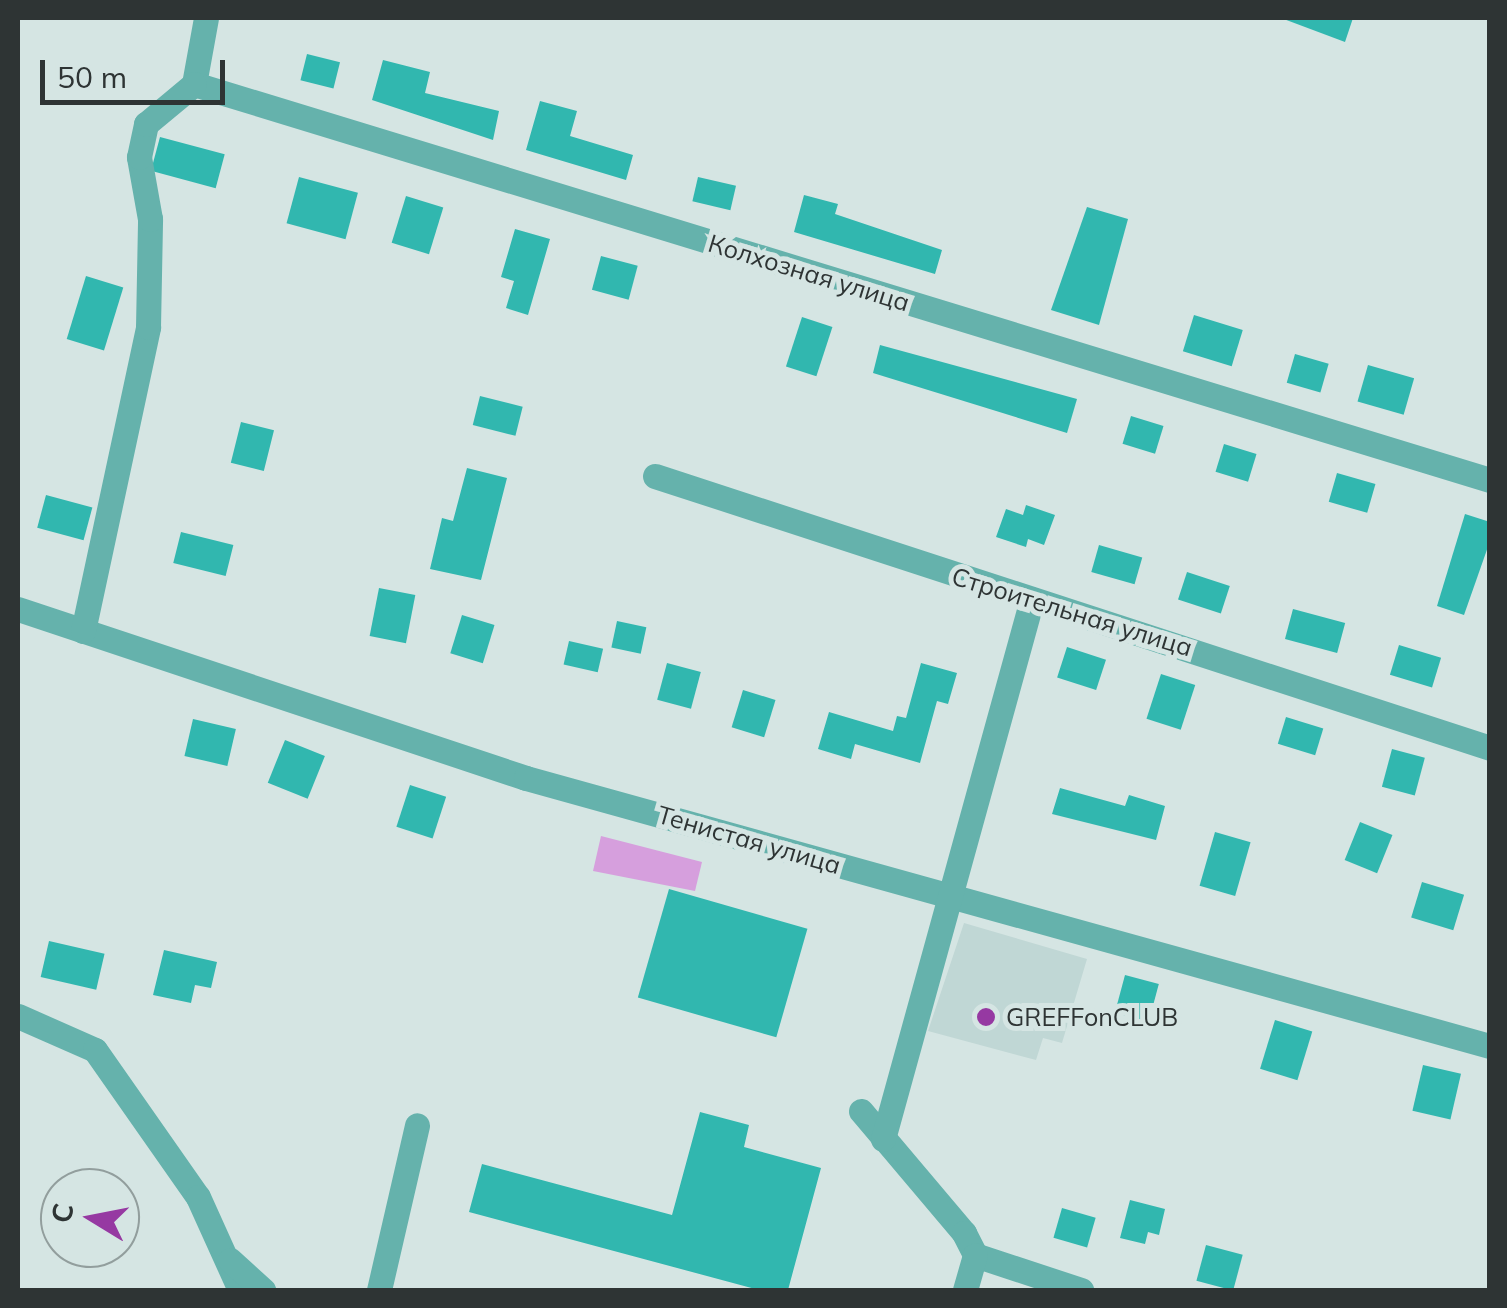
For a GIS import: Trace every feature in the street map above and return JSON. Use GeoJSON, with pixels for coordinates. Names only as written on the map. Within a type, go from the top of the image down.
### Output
{"type":"FeatureCollection","features":[{"type":"Feature","properties":{"kind":"street"},"geometry":{"type":"LineString","coordinates":[[83,631],[148,327],[150,219],[139,157],[146,124],[194,84],[206,18]]}},
{"type":"Feature","properties":{"kind":"street","name":"Колхозная улица"},"geometry":{"type":"LineString","coordinates":[[194,84],[1490,480]]}},
{"type":"Feature","properties":{"kind":"street","name":"Строительная улица"},"geometry":{"type":"LineString","coordinates":[[656,476],[1490,748]]}},
{"type":"Feature","properties":{"kind":"street"},"geometry":{"type":"LineString","coordinates":[[883,1139],[954,898],[1032,599]]}},
{"type":"Feature","properties":{"kind":"street","name":"Тенистая улица"},"geometry":{"type":"LineString","coordinates":[[18,609],[508,772],[1490,1046]]}},
{"type":"Feature","properties":{"kind":"street"},"geometry":{"type":"LineString","coordinates":[[18,1016],[95,1050],[198,1197],[240,1290]]}},
{"type":"Feature","properties":{"kind":"street"},"geometry":{"type":"LineString","coordinates":[[862,1111],[964,1233],[975,1255],[965,1290]]}},
{"type":"Feature","properties":{"kind":"street"},"geometry":{"type":"LineString","coordinates":[[378,1290],[417,1125]]}},
{"type":"Feature","properties":{"kind":"street"},"geometry":{"type":"LineString","coordinates":[[223,1254],[263,1290]]}},
{"type":"Feature","properties":{"kind":"street"},"geometry":{"type":"LineString","coordinates":[[975,1255],[1080,1290]]}},
{"type":"Feature","properties":{"kind":"shaded area"},"geometry":{"type":"Polygon","coordinates":[[[601,836],[702,862],[695,891],[593,871],[601,836]]]}},
{"type":"Feature","properties":{"kind":"shaded area","name":"GREFFonCLUB"},"geometry":{"type":"Polygon","coordinates":[[[964,923],[1087,959],[1062,1043],[1043,1038],[1036,1060],[928,1031],[964,923]]]}},
{"type":"Feature","properties":{"kind":"building"},"geometry":{"type":"Polygon","coordinates":[[[1281,18],[1353,18],[1345,42],[1281,18]]]}},
{"type":"Feature","properties":{"kind":"building"},"geometry":{"type":"Polygon","coordinates":[[[307,54],[340,62],[333,88],[300,80],[307,54]]]}},
{"type":"Feature","properties":{"kind":"building"},"geometry":{"type":"Polygon","coordinates":[[[383,60],[430,72],[425,93],[499,111],[493,140],[372,100],[383,60]]]}},
{"type":"Feature","properties":{"kind":"building"},"geometry":{"type":"Polygon","coordinates":[[[540,101],[577,111],[570,136],[633,155],[626,180],[526,150],[540,101]]]}},
{"type":"Feature","properties":{"kind":"building"},"geometry":{"type":"Polygon","coordinates":[[[160,137],[225,154],[216,188],[151,171],[160,137]]]}},
{"type":"Feature","properties":{"kind":"building"},"geometry":{"type":"Polygon","coordinates":[[[299,177],[358,193],[345,239],[287,223],[299,177]]]}},
{"type":"Feature","properties":{"kind":"building"},"geometry":{"type":"Polygon","coordinates":[[[698,177],[736,186],[730,210],[692,201],[698,177]]]}},
{"type":"Feature","properties":{"kind":"building"},"geometry":{"type":"Polygon","coordinates":[[[804,195],[838,204],[835,214],[942,250],[935,274],[794,232],[804,195]]]}},
{"type":"Feature","properties":{"kind":"building"},"geometry":{"type":"Polygon","coordinates":[[[406,196],[443,207],[429,254],[392,243],[406,196]]]}},
{"type":"Feature","properties":{"kind":"building"},"geometry":{"type":"Polygon","coordinates":[[[1087,207],[1128,219],[1099,325],[1051,310],[1087,207]]]}},
{"type":"Feature","properties":{"kind":"building"},"geometry":{"type":"Polygon","coordinates":[[[515,229],[550,239],[528,315],[506,308],[514,281],[501,277],[515,229]]]}},
{"type":"Feature","properties":{"kind":"building"},"geometry":{"type":"Polygon","coordinates":[[[601,256],[638,266],[629,300],[592,290],[601,256]]]}},
{"type":"Feature","properties":{"kind":"building"},"geometry":{"type":"Polygon","coordinates":[[[86,276],[123,287],[104,351],[67,339],[86,276]]]}},
{"type":"Feature","properties":{"kind":"building"},"geometry":{"type":"Polygon","coordinates":[[[1194,315],[1243,330],[1232,366],[1183,351],[1194,315]]]}},
{"type":"Feature","properties":{"kind":"building"},"geometry":{"type":"Polygon","coordinates":[[[802,317],[832,327],[816,376],[786,366],[802,317]]]}},
{"type":"Feature","properties":{"kind":"building"},"geometry":{"type":"Polygon","coordinates":[[[880,345],[1077,399],[1067,433],[873,373],[880,345]]]}},
{"type":"Feature","properties":{"kind":"building"},"geometry":{"type":"Polygon","coordinates":[[[1295,354],[1329,364],[1320,392],[1287,383],[1295,354]]]}},
{"type":"Feature","properties":{"kind":"building"},"geometry":{"type":"Polygon","coordinates":[[[1368,365],[1414,378],[1404,415],[1358,402],[1368,365]]]}},
{"type":"Feature","properties":{"kind":"building"},"geometry":{"type":"Polygon","coordinates":[[[480,396],[523,407],[515,436],[473,425],[480,396]]]}},
{"type":"Feature","properties":{"kind":"building"},"geometry":{"type":"Polygon","coordinates":[[[1131,416],[1164,426],[1155,454],[1123,444],[1131,416]]]}},
{"type":"Feature","properties":{"kind":"building"},"geometry":{"type":"Polygon","coordinates":[[[241,422],[274,430],[264,471],[231,463],[241,422]]]}},
{"type":"Feature","properties":{"kind":"building"},"geometry":{"type":"Polygon","coordinates":[[[1224,444],[1257,454],[1248,482],[1216,472],[1224,444]]]}},
{"type":"Feature","properties":{"kind":"building"},"geometry":{"type":"Polygon","coordinates":[[[467,468],[507,478],[481,580],[430,569],[442,518],[453,521],[467,468]]]}},
{"type":"Feature","properties":{"kind":"building"},"geometry":{"type":"Polygon","coordinates":[[[1337,473],[1375,484],[1367,513],[1329,502],[1337,473]]]}},
{"type":"Feature","properties":{"kind":"building"},"geometry":{"type":"Polygon","coordinates":[[[46,495],[92,507],[84,540],[37,528],[46,495]]]}},
{"type":"Feature","properties":{"kind":"building"},"geometry":{"type":"Polygon","coordinates":[[[1026,505],[1055,515],[1044,545],[1028,539],[1026,547],[996,537],[1006,509],[1023,515],[1026,505]]]}},
{"type":"Feature","properties":{"kind":"building"},"geometry":{"type":"Polygon","coordinates":[[[1465,514],[1490,522],[1490,541],[1464,615],[1437,606],[1465,514]]]}},
{"type":"Feature","properties":{"kind":"building"},"geometry":{"type":"Polygon","coordinates":[[[181,532],[233,545],[226,576],[173,563],[181,532]]]}},
{"type":"Feature","properties":{"kind":"building"},"geometry":{"type":"Polygon","coordinates":[[[1099,545],[1142,557],[1135,584],[1091,572],[1099,545]]]}},
{"type":"Feature","properties":{"kind":"building"},"geometry":{"type":"Polygon","coordinates":[[[1187,572],[1230,586],[1221,613],[1178,600],[1187,572]]]}},
{"type":"Feature","properties":{"kind":"building"},"geometry":{"type":"Polygon","coordinates":[[[379,588],[415,595],[406,643],[370,636],[379,588]]]}},
{"type":"Feature","properties":{"kind":"building"},"geometry":{"type":"Polygon","coordinates":[[[1293,609],[1345,623],[1337,653],[1285,639],[1293,609]]]}},
{"type":"Feature","properties":{"kind":"building"},"geometry":{"type":"Polygon","coordinates":[[[462,615],[495,625],[483,663],[450,653],[462,615]]]}},
{"type":"Feature","properties":{"kind":"building"},"geometry":{"type":"Polygon","coordinates":[[[617,621],[646,627],[641,654],[611,647],[617,621]]]}},
{"type":"Feature","properties":{"kind":"building"},"geometry":{"type":"Polygon","coordinates":[[[569,641],[603,649],[598,672],[564,664],[569,641]]]}},
{"type":"Feature","properties":{"kind":"building"},"geometry":{"type":"Polygon","coordinates":[[[1399,645],[1441,658],[1432,688],[1390,675],[1399,645]]]}},
{"type":"Feature","properties":{"kind":"building"},"geometry":{"type":"Polygon","coordinates":[[[1067,647],[1106,660],[1096,690],[1057,677],[1067,647]]]}},
{"type":"Feature","properties":{"kind":"building"},"geometry":{"type":"Polygon","coordinates":[[[667,663],[701,672],[691,709],[657,700],[667,663]]]}},
{"type":"Feature","properties":{"kind":"building"},"geometry":{"type":"Polygon","coordinates":[[[921,663],[957,673],[948,704],[937,701],[920,763],[855,744],[851,759],[818,749],[829,712],[893,731],[897,716],[906,718],[921,663]]]}},
{"type":"Feature","properties":{"kind":"building"},"geometry":{"type":"Polygon","coordinates":[[[1161,674],[1195,685],[1181,730],[1146,719],[1161,674]]]}},
{"type":"Feature","properties":{"kind":"building"},"geometry":{"type":"Polygon","coordinates":[[[743,690],[776,700],[764,737],[732,727],[743,690]]]}},
{"type":"Feature","properties":{"kind":"building"},"geometry":{"type":"Polygon","coordinates":[[[1286,717],[1323,728],[1315,755],[1278,744],[1286,717]]]}},
{"type":"Feature","properties":{"kind":"building"},"geometry":{"type":"Polygon","coordinates":[[[193,719],[236,729],[227,766],[184,756],[193,719]]]}},
{"type":"Feature","properties":{"kind":"building"},"geometry":{"type":"Polygon","coordinates":[[[285,740],[325,756],[308,799],[268,783],[285,740]]]}},
{"type":"Feature","properties":{"kind":"building"},"geometry":{"type":"Polygon","coordinates":[[[1392,749],[1425,758],[1415,795],[1382,787],[1392,749]]]}},
{"type":"Feature","properties":{"kind":"building"},"geometry":{"type":"Polygon","coordinates":[[[410,785],[446,797],[433,839],[396,827],[410,785]]]}},
{"type":"Feature","properties":{"kind":"building"},"geometry":{"type":"Polygon","coordinates":[[[1060,788],[1125,806],[1129,795],[1165,806],[1156,840],[1052,814],[1060,788]]]}},
{"type":"Feature","properties":{"kind":"building"},"geometry":{"type":"Polygon","coordinates":[[[1360,822],[1392,835],[1377,873],[1345,860],[1360,822]]]}},
{"type":"Feature","properties":{"kind":"building"},"geometry":{"type":"Polygon","coordinates":[[[1215,832],[1251,842],[1235,896],[1200,886],[1215,832]]]}},
{"type":"Feature","properties":{"kind":"building"},"geometry":{"type":"Polygon","coordinates":[[[1422,882],[1464,895],[1453,930],[1411,917],[1422,882]]]}},
{"type":"Feature","properties":{"kind":"building"},"geometry":{"type":"Polygon","coordinates":[[[669,889],[807,929],[776,1037],[638,998],[669,889]]]}},
{"type":"Feature","properties":{"kind":"building"},"geometry":{"type":"Polygon","coordinates":[[[49,941],[105,954],[96,990],[41,977],[49,941]]]}},
{"type":"Feature","properties":{"kind":"building"},"geometry":{"type":"Polygon","coordinates":[[[164,950],[217,962],[211,988],[195,985],[191,1003],[153,995],[164,950]]]}},
{"type":"Feature","properties":{"kind":"building"},"geometry":{"type":"Polygon","coordinates":[[[1125,975],[1159,984],[1149,1022],[1115,1013],[1125,975]]]}},
{"type":"Feature","properties":{"kind":"building"},"geometry":{"type":"Polygon","coordinates":[[[1275,1020],[1312,1031],[1297,1080],[1260,1069],[1275,1020]]]}},
{"type":"Feature","properties":{"kind":"building"},"geometry":{"type":"Polygon","coordinates":[[[1423,1065],[1461,1074],[1450,1120],[1412,1111],[1423,1065]]]}},
{"type":"Feature","properties":{"kind":"building"},"geometry":{"type":"Polygon","coordinates":[[[700,1112],[749,1125],[744,1147],[821,1168],[788,1290],[759,1290],[469,1212],[482,1164],[672,1215],[700,1112]]]}},
{"type":"Feature","properties":{"kind":"building"},"geometry":{"type":"Polygon","coordinates":[[[1130,1200],[1165,1209],[1159,1235],[1148,1232],[1145,1244],[1120,1238],[1130,1200]]]}},
{"type":"Feature","properties":{"kind":"building"},"geometry":{"type":"Polygon","coordinates":[[[1062,1208],[1096,1218],[1087,1247],[1053,1238],[1062,1208]]]}},
{"type":"Feature","properties":{"kind":"building"},"geometry":{"type":"Polygon","coordinates":[[[1206,1245],[1243,1255],[1233,1290],[1196,1281],[1206,1245]]]}},
{"type":"Feature","properties":{"kind":"place","name":"GREFFonCLUB"},"geometry":{"type":"Point","coordinates":[986,1017]}}]}
